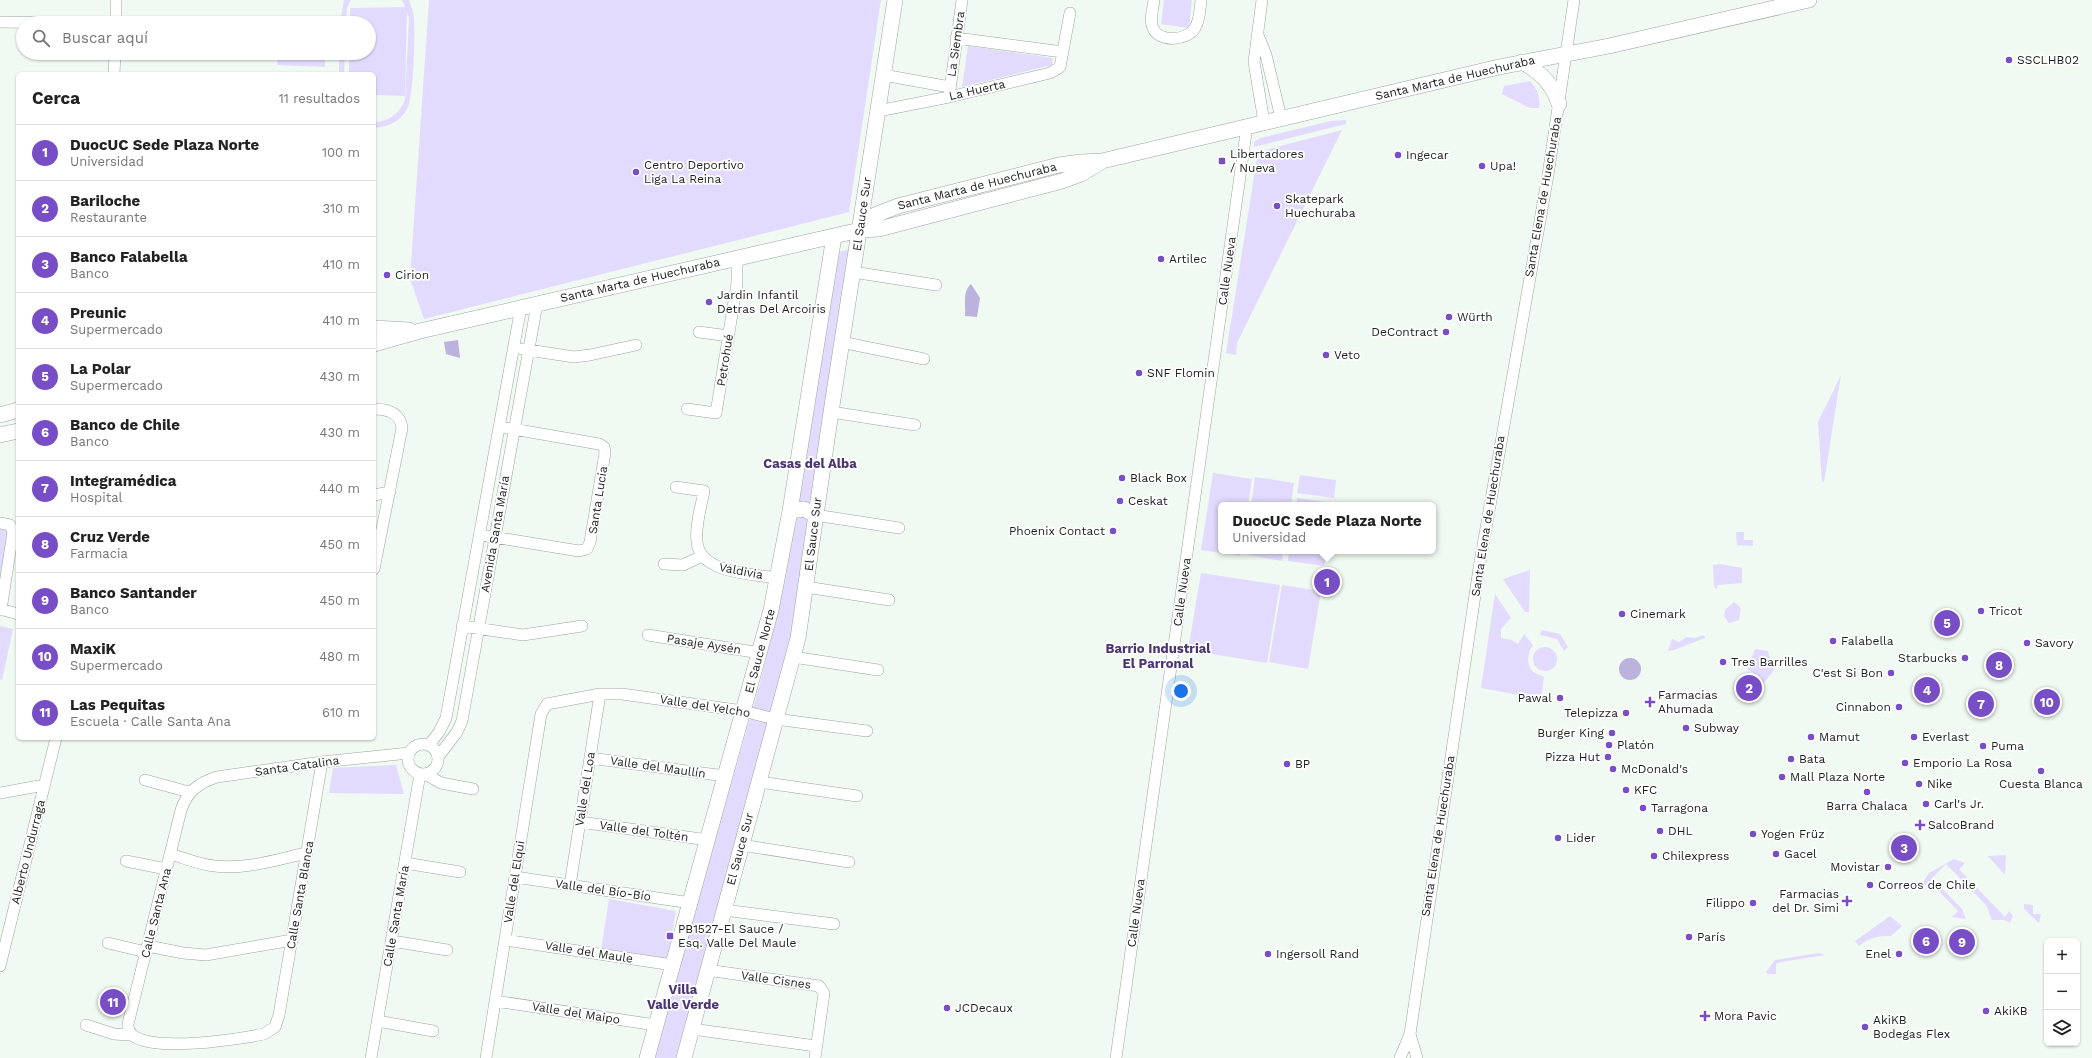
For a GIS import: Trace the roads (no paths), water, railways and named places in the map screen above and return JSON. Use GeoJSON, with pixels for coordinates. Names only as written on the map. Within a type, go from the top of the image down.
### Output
{"type":"FeatureCollection","features":[{"type":"Feature","properties":{"kind":"street"},"geometry":{"type":"LineString","coordinates":[[116,0],[116,16]]}},
{"type":"Feature","properties":{"kind":"street","name":"El Sauce Sur"},"geometry":{"type":"LineString","coordinates":[[684,1058],[775,719],[793,658],[806,587],[815,515],[841,342],[860,230],[895,0]]}},
{"type":"Feature","properties":{"kind":"street","name":"La Siembra"},"geometry":{"type":"LineString","coordinates":[[883,75],[950,92],[962,0]]}},
{"type":"Feature","properties":{"kind":"street"},"geometry":{"type":"LineString","coordinates":[[1154,0],[1151,20],[1153,29],[1160,36],[1170,38],[1183,36],[1193,31],[1197,24],[1201,0]]}},
{"type":"Feature","properties":{"kind":"street"},"geometry":{"type":"LineString","coordinates":[[1262,0],[1254,62],[1264,122]]}},
{"type":"Feature","properties":{"kind":"street","name":"Santa Elena de Huechuraba"},"geometry":{"type":"LineString","coordinates":[[1400,1058],[1410,1034],[1479,568],[1559,104],[1574,0]]}},
{"type":"Feature","properties":{"kind":"street","name":"Santa Marta de Huechuraba"},"geometry":{"type":"LineString","coordinates":[[376,343],[420,331],[860,230],[875,215],[898,206],[1059,165],[1102,161],[1522,62],[1610,46],[1809,0]]}},
{"type":"Feature","properties":{"kind":"street","name":"La Huerta"},"geometry":{"type":"LineString","coordinates":[[878,111],[950,92],[1050,74],[1060,67],[1070,13]]}},
{"type":"Feature","properties":{"kind":"street"},"geometry":{"type":"LineString","coordinates":[[0,22],[16,22]]}},
{"type":"Feature","properties":{"kind":"street"},"geometry":{"type":"LineString","coordinates":[[1258,35],[1266,54],[1281,118]]}},
{"type":"Feature","properties":{"kind":"street"},"geometry":{"type":"LineString","coordinates":[[956,38],[1063,52]]}},
{"type":"Feature","properties":{"kind":"street"},"geometry":{"type":"LineString","coordinates":[[114,72],[115,60]]}},
{"type":"Feature","properties":{"kind":"street"},"geometry":{"type":"LineString","coordinates":[[1522,62],[1543,77],[1556,94],[1559,104]]}},
{"type":"Feature","properties":{"kind":"street","name":"Calle Nueva"},"geometry":{"type":"LineString","coordinates":[[1116,1058],[1247,126]]}},
{"type":"Feature","properties":{"kind":"street","name":"El Sauce Norte"},"geometry":{"type":"LineString","coordinates":[[647,1058],[760,653],[778,578],[834,236]]}},
{"type":"Feature","properties":{"kind":"street","name":"Petrohué"},"geometry":{"type":"LineString","coordinates":[[687,409],[716,413],[738,283],[737,258]]}},
{"type":"Feature","properties":{"kind":"street"},"geometry":{"type":"LineString","coordinates":[[853,272],[936,285]]}},
{"type":"Feature","properties":{"kind":"street","name":"Avenida Santa María"},"geometry":{"type":"LineString","coordinates":[[423,774],[433,770],[436,766],[438,756],[458,732],[462,721],[513,429],[537,304]]}},
{"type":"Feature","properties":{"kind":"street","name":"Avenida Santa María"},"geometry":{"type":"LineString","coordinates":[[429,745],[439,732],[446,718],[521,308]]}},
{"type":"Feature","properties":{"kind":"street","name":"Santa Marta de Huechuraba"},"geometry":{"type":"LineString","coordinates":[[376,328],[420,331]]}},
{"type":"Feature","properties":{"kind":"street"},"geometry":{"type":"LineString","coordinates":[[699,332],[729,336]]}},
{"type":"Feature","properties":{"kind":"street"},"geometry":{"type":"LineString","coordinates":[[841,342],[924,360]]}},
{"type":"Feature","properties":{"kind":"street"},"geometry":{"type":"LineString","coordinates":[[513,347],[578,357],[636,345]]}},
{"type":"Feature","properties":{"kind":"street"},"geometry":{"type":"LineString","coordinates":[[376,409],[396,414],[402,423],[402,433],[376,559]]}},
{"type":"Feature","properties":{"kind":"street"},"geometry":{"type":"LineString","coordinates":[[0,415],[16,411]]}},
{"type":"Feature","properties":{"kind":"street"},"geometry":{"type":"LineString","coordinates":[[831,412],[915,425]]}},
{"type":"Feature","properties":{"kind":"street","name":"Santa Lucía"},"geometry":{"type":"LineString","coordinates":[[479,535],[579,551],[587,549],[590,542],[605,453],[604,447],[599,444],[499,427]]}},
{"type":"Feature","properties":{"kind":"street"},"geometry":{"type":"LineString","coordinates":[[0,435],[16,431]]}},
{"type":"Feature","properties":{"kind":"street"},"geometry":{"type":"LineString","coordinates":[[664,564],[683,565],[702,556],[696,541],[704,491],[676,487]]}},
{"type":"Feature","properties":{"kind":"street"},"geometry":{"type":"LineString","coordinates":[[376,495],[390,492]]}},
{"type":"Feature","properties":{"kind":"street"},"geometry":{"type":"LineString","coordinates":[[790,511],[804,509],[815,515],[899,528]]}},
{"type":"Feature","properties":{"kind":"street"},"geometry":{"type":"LineString","coordinates":[[0,523],[15,524],[1,609],[16,613]]}},
{"type":"Feature","properties":{"kind":"street","name":"Valdivia"},"geometry":{"type":"LineString","coordinates":[[702,556],[708,562],[720,568],[778,578]]}},
{"type":"Feature","properties":{"kind":"street"},"geometry":{"type":"LineString","coordinates":[[806,587],[888,600]]}},
{"type":"Feature","properties":{"kind":"street"},"geometry":{"type":"LineString","coordinates":[[462,626],[523,635],[582,626]]}},
{"type":"Feature","properties":{"kind":"street","name":"Pasaje Aysén"},"geometry":{"type":"LineString","coordinates":[[648,635],[760,653]]}},
{"type":"Feature","properties":{"kind":"street"},"geometry":{"type":"LineString","coordinates":[[793,658],[878,670]]}},
{"type":"Feature","properties":{"kind":"street","name":"Valle del Yelcho"},"geometry":{"type":"LineString","coordinates":[[545,706],[553,702],[600,694],[622,694],[744,711],[775,719],[867,730]]}},
{"type":"Feature","properties":{"kind":"street","name":"Valle del Loa"},"geometry":{"type":"LineString","coordinates":[[570,885],[600,694]]}},
{"type":"Feature","properties":{"kind":"street","name":"Valle del Elqui"},"geometry":{"type":"LineString","coordinates":[[486,1058],[541,714],[545,706]]}},
{"type":"Feature","properties":{"kind":"street","name":"Alberto Undurraga"},"geometry":{"type":"LineString","coordinates":[[0,966],[55,740]]}},
{"type":"Feature","properties":{"kind":"street"},"geometry":{"type":"LineString","coordinates":[[438,756],[429,745],[416,745],[408,753],[408,764],[415,772],[423,774],[441,783],[473,789]]}},
{"type":"Feature","properties":{"kind":"street","name":"Santa Catalina"},"geometry":{"type":"LineString","coordinates":[[190,792],[202,783],[217,777],[322,762],[408,753]]}},
{"type":"Feature","properties":{"kind":"street","name":"Valle del Maullín"},"geometry":{"type":"LineString","coordinates":[[590,758],[725,776]]}},
{"type":"Feature","properties":{"kind":"street","name":"Calle Santa Blanca"},"geometry":{"type":"LineString","coordinates":[[129,1035],[136,1044],[142,1046],[177,1050],[264,1034],[275,1027],[279,1015],[322,762]]}},
{"type":"Feature","properties":{"kind":"street","name":"Calle Santa María"},"geometry":{"type":"LineString","coordinates":[[371,1058],[405,863],[423,774]]}},
{"type":"Feature","properties":{"kind":"street"},"geometry":{"type":"LineString","coordinates":[[145,780],[190,792]]}},
{"type":"Feature","properties":{"kind":"street"},"geometry":{"type":"LineString","coordinates":[[759,782],[857,796]]}},
{"type":"Feature","properties":{"kind":"street"},"geometry":{"type":"LineString","coordinates":[[0,793],[44,784]]}},
{"type":"Feature","properties":{"kind":"street","name":"Calle Santa Ana"},"geometry":{"type":"LineString","coordinates":[[129,1035],[128,1024],[166,868],[181,810],[190,792]]}},
{"type":"Feature","properties":{"kind":"street","name":"Valle del Toltén"},"geometry":{"type":"LineString","coordinates":[[580,822],[708,840]]}},
{"type":"Feature","properties":{"kind":"street"},"geometry":{"type":"LineString","coordinates":[[741,844],[849,862]]}},
{"type":"Feature","properties":{"kind":"street"},"geometry":{"type":"LineString","coordinates":[[170,854],[204,864],[223,867],[248,865],[307,853]]}},
{"type":"Feature","properties":{"kind":"street"},"geometry":{"type":"LineString","coordinates":[[126,861],[166,868]]}},
{"type":"Feature","properties":{"kind":"street"},"geometry":{"type":"LineString","coordinates":[[405,863],[460,872]]}},
{"type":"Feature","properties":{"kind":"street","name":"Valle del Bío-Bío"},"geometry":{"type":"LineString","coordinates":[[515,877],[690,903]]}},
{"type":"Feature","properties":{"kind":"street"},"geometry":{"type":"LineString","coordinates":[[724,910],[834,924]]}},
{"type":"Feature","properties":{"kind":"street"},"geometry":{"type":"LineString","coordinates":[[108,943],[147,949],[206,955],[292,940]]}},
{"type":"Feature","properties":{"kind":"street","name":"Valle del Maule"},"geometry":{"type":"LineString","coordinates":[[505,940],[673,965]]}},
{"type":"Feature","properties":{"kind":"street"},"geometry":{"type":"LineString","coordinates":[[392,941],[447,950]]}},
{"type":"Feature","properties":{"kind":"street","name":"Valle Cisnes"},"geometry":{"type":"LineString","coordinates":[[707,970],[819,986],[822,989],[824,997],[814,1058]]}},
{"type":"Feature","properties":{"kind":"street","name":"Valle del Maipo"},"geometry":{"type":"LineString","coordinates":[[495,1001],[656,1026]]}},
{"type":"Feature","properties":{"kind":"street"},"geometry":{"type":"LineString","coordinates":[[378,1021],[433,1032]]}},
{"type":"Feature","properties":{"kind":"street"},"geometry":{"type":"LineString","coordinates":[[86,1025],[114,1034],[129,1035]]}},
{"type":"Feature","properties":{"kind":"street"},"geometry":{"type":"LineString","coordinates":[[692,1029],[816,1046]]}},
{"type":"Feature","properties":{"kind":"street","name":"Santa Elena de Huechuraba"},"geometry":{"type":"LineString","coordinates":[[1410,1034],[1417,1058]]}},
{"type":"Feature","properties":{"kind":"place","name":"SSCLHB02"},"geometry":{"type":"Point","coordinates":[2009,60]}},
{"type":"Feature","properties":{"kind":"place","name":"Ingecar"},"geometry":{"type":"Point","coordinates":[1398,155]}},
{"type":"Feature","properties":{"kind":"place","name":"Libertadores / Nueva"},"geometry":{"type":"Point","coordinates":[1222,161]}},
{"type":"Feature","properties":{"kind":"place","name":"Upa!"},"geometry":{"type":"Point","coordinates":[1482,166]}},
{"type":"Feature","properties":{"kind":"place","name":"Centro Deportivo Liga La Reina"},"geometry":{"type":"Point","coordinates":[636,172]}},
{"type":"Feature","properties":{"kind":"place","name":"Skatepark Huechuraba"},"geometry":{"type":"Point","coordinates":[1277,206]}},
{"type":"Feature","properties":{"kind":"place","name":"Artilec"},"geometry":{"type":"Point","coordinates":[1161,259]}},
{"type":"Feature","properties":{"kind":"place","name":"Cirion"},"geometry":{"type":"Point","coordinates":[387,275]}},
{"type":"Feature","properties":{"kind":"place","name":"Jardin Infantil Detras Del Arcoiris"},"geometry":{"type":"Point","coordinates":[709,302]}},
{"type":"Feature","properties":{"kind":"place","name":"Würth"},"geometry":{"type":"Point","coordinates":[1449,317]}},
{"type":"Feature","properties":{"kind":"place","name":"DeContract"},"geometry":{"type":"Point","coordinates":[1446,332]}},
{"type":"Feature","properties":{"kind":"place","name":"Veto"},"geometry":{"type":"Point","coordinates":[1326,355]}},
{"type":"Feature","properties":{"kind":"place","name":"SNF Flomin"},"geometry":{"type":"Point","coordinates":[1139,373]}},
{"type":"Feature","properties":{"kind":"place","name":"Black Box"},"geometry":{"type":"Point","coordinates":[1122,478]}},
{"type":"Feature","properties":{"kind":"place","name":"Ceskat"},"geometry":{"type":"Point","coordinates":[1120,501]}},
{"type":"Feature","properties":{"kind":"place","name":"Phoenix Contact"},"geometry":{"type":"Point","coordinates":[1113,531]}},
{"type":"Feature","properties":{"kind":"place","name":"DuocUC Sede Plaza Norte"},"geometry":{"type":"Point","coordinates":[1327,582]}},
{"type":"Feature","properties":{"kind":"place","name":"Tricot"},"geometry":{"type":"Point","coordinates":[1981,611]}},
{"type":"Feature","properties":{"kind":"place","name":"Cinemark"},"geometry":{"type":"Point","coordinates":[1622,614]}},
{"type":"Feature","properties":{"kind":"place","name":"La Polar"},"geometry":{"type":"Point","coordinates":[1947,623]}},
{"type":"Feature","properties":{"kind":"place","name":"Falabella"},"geometry":{"type":"Point","coordinates":[1833,641]}},
{"type":"Feature","properties":{"kind":"place","name":"Savory"},"geometry":{"type":"Point","coordinates":[2027,643]}},
{"type":"Feature","properties":{"kind":"place","name":"Starbucks"},"geometry":{"type":"Point","coordinates":[1965,658]}},
{"type":"Feature","properties":{"kind":"place","name":"Tres Barrilles"},"geometry":{"type":"Point","coordinates":[1723,662]}},
{"type":"Feature","properties":{"kind":"place","name":"Cruz Verde"},"geometry":{"type":"Point","coordinates":[1999,665]}},
{"type":"Feature","properties":{"kind":"place","name":"C'est Si Bon"},"geometry":{"type":"Point","coordinates":[1891,673]}},
{"type":"Feature","properties":{"kind":"place","name":"Bariloche"},"geometry":{"type":"Point","coordinates":[1749,688]}},
{"type":"Feature","properties":{"kind":"place","name":"Preunic"},"geometry":{"type":"Point","coordinates":[1927,690]}},
{"type":"Feature","properties":{"kind":"place","name":"Pawal"},"geometry":{"type":"Point","coordinates":[1560,698]}},
{"type":"Feature","properties":{"kind":"place","name":"Farmacias Ahumada"},"geometry":{"type":"Point","coordinates":[1650,702]}},
{"type":"Feature","properties":{"kind":"place","name":"MaxiK"},"geometry":{"type":"Point","coordinates":[2047,702]}},
{"type":"Feature","properties":{"kind":"place","name":"Integramédica"},"geometry":{"type":"Point","coordinates":[1981,704]}},
{"type":"Feature","properties":{"kind":"place","name":"Cinnabon"},"geometry":{"type":"Point","coordinates":[1899,707]}},
{"type":"Feature","properties":{"kind":"place","name":"Telepizza"},"geometry":{"type":"Point","coordinates":[1626,713]}},
{"type":"Feature","properties":{"kind":"place","name":"Subway"},"geometry":{"type":"Point","coordinates":[1686,728]}},
{"type":"Feature","properties":{"kind":"place","name":"Burger King"},"geometry":{"type":"Point","coordinates":[1612,733]}},
{"type":"Feature","properties":{"kind":"place","name":"Mamut"},"geometry":{"type":"Point","coordinates":[1811,737]}},
{"type":"Feature","properties":{"kind":"place","name":"Everlast"},"geometry":{"type":"Point","coordinates":[1914,737]}},
{"type":"Feature","properties":{"kind":"place","name":"Platón"},"geometry":{"type":"Point","coordinates":[1609,745]}},
{"type":"Feature","properties":{"kind":"place","name":"Puma"},"geometry":{"type":"Point","coordinates":[1983,746]}},
{"type":"Feature","properties":{"kind":"place","name":"Pizza Hut"},"geometry":{"type":"Point","coordinates":[1608,757]}},
{"type":"Feature","properties":{"kind":"place","name":"Bata"},"geometry":{"type":"Point","coordinates":[1791,759]}},
{"type":"Feature","properties":{"kind":"place","name":"Emporio La Rosa"},"geometry":{"type":"Point","coordinates":[1905,763]}},
{"type":"Feature","properties":{"kind":"place","name":"BP"},"geometry":{"type":"Point","coordinates":[1287,764]}},
{"type":"Feature","properties":{"kind":"place","name":"McDonald's"},"geometry":{"type":"Point","coordinates":[1613,769]}},
{"type":"Feature","properties":{"kind":"place","name":"Cuesta Blanca"},"geometry":{"type":"Point","coordinates":[2041,771]}},
{"type":"Feature","properties":{"kind":"place","name":"Mall Plaza Norte"},"geometry":{"type":"Point","coordinates":[1782,777]}},
{"type":"Feature","properties":{"kind":"place","name":"Nike"},"geometry":{"type":"Point","coordinates":[1919,784]}},
{"type":"Feature","properties":{"kind":"place","name":"KFC"},"geometry":{"type":"Point","coordinates":[1626,790]}},
{"type":"Feature","properties":{"kind":"place","name":"Barra Chalaca"},"geometry":{"type":"Point","coordinates":[1867,792]}},
{"type":"Feature","properties":{"kind":"place","name":"Carl's Jr."},"geometry":{"type":"Point","coordinates":[1926,804]}},
{"type":"Feature","properties":{"kind":"place","name":"Tarragona"},"geometry":{"type":"Point","coordinates":[1643,808]}},
{"type":"Feature","properties":{"kind":"place","name":"SalcoBrand"},"geometry":{"type":"Point","coordinates":[1920,825]}},
{"type":"Feature","properties":{"kind":"place","name":"DHL"},"geometry":{"type":"Point","coordinates":[1660,831]}},
{"type":"Feature","properties":{"kind":"place","name":"Yogen Früz"},"geometry":{"type":"Point","coordinates":[1753,834]}},
{"type":"Feature","properties":{"kind":"place","name":"Lider"},"geometry":{"type":"Point","coordinates":[1558,838]}},
{"type":"Feature","properties":{"kind":"place","name":"Banco Falabella"},"geometry":{"type":"Point","coordinates":[1904,848]}},
{"type":"Feature","properties":{"kind":"place","name":"Gacel"},"geometry":{"type":"Point","coordinates":[1776,854]}},
{"type":"Feature","properties":{"kind":"place","name":"Chilexpress"},"geometry":{"type":"Point","coordinates":[1654,856]}},
{"type":"Feature","properties":{"kind":"place","name":"Movistar"},"geometry":{"type":"Point","coordinates":[1888,867]}},
{"type":"Feature","properties":{"kind":"place","name":"Correos de Chile"},"geometry":{"type":"Point","coordinates":[1870,885]}},
{"type":"Feature","properties":{"kind":"place","name":"Farmacias del Dr. Simi"},"geometry":{"type":"Point","coordinates":[1847,901]}},
{"type":"Feature","properties":{"kind":"place","name":"Filippo"},"geometry":{"type":"Point","coordinates":[1753,903]}},
{"type":"Feature","properties":{"kind":"place","name":"PB1527-El Sauce / Esq. Valle Del Maule"},"geometry":{"type":"Point","coordinates":[670,936]}},
{"type":"Feature","properties":{"kind":"place","name":"París"},"geometry":{"type":"Point","coordinates":[1689,937]}},
{"type":"Feature","properties":{"kind":"place","name":"Banco de Chile"},"geometry":{"type":"Point","coordinates":[1926,941]}},
{"type":"Feature","properties":{"kind":"place","name":"Banco Santander"},"geometry":{"type":"Point","coordinates":[1962,942]}},
{"type":"Feature","properties":{"kind":"place","name":"Ingersoll Rand"},"geometry":{"type":"Point","coordinates":[1268,954]}},
{"type":"Feature","properties":{"kind":"place","name":"Enel"},"geometry":{"type":"Point","coordinates":[1899,954]}},
{"type":"Feature","properties":{"kind":"place","name":"Las Pequitas"},"geometry":{"type":"Point","coordinates":[113,1002]}},
{"type":"Feature","properties":{"kind":"place","name":"JCDecaux"},"geometry":{"type":"Point","coordinates":[947,1008]}},
{"type":"Feature","properties":{"kind":"place","name":"AkiKB"},"geometry":{"type":"Point","coordinates":[1986,1011]}},
{"type":"Feature","properties":{"kind":"place","name":"Mora Pavic"},"geometry":{"type":"Point","coordinates":[1705,1016]}},
{"type":"Feature","properties":{"kind":"place","name":"AkiKB Bodegas Flex"},"geometry":{"type":"Point","coordinates":[1865,1027]}},
{"type":"Feature","properties":{"kind":"district","name":"Casas del Alba"},"geometry":{"type":"Point","coordinates":[810,463]}},
{"type":"Feature","properties":{"kind":"district","name":"Barrio Industrial El Parronal"},"geometry":{"type":"Point","coordinates":[1158,656]}},
{"type":"Feature","properties":{"kind":"district","name":"Villa Valle Verde"},"geometry":{"type":"Point","coordinates":[683,996]}}]}
